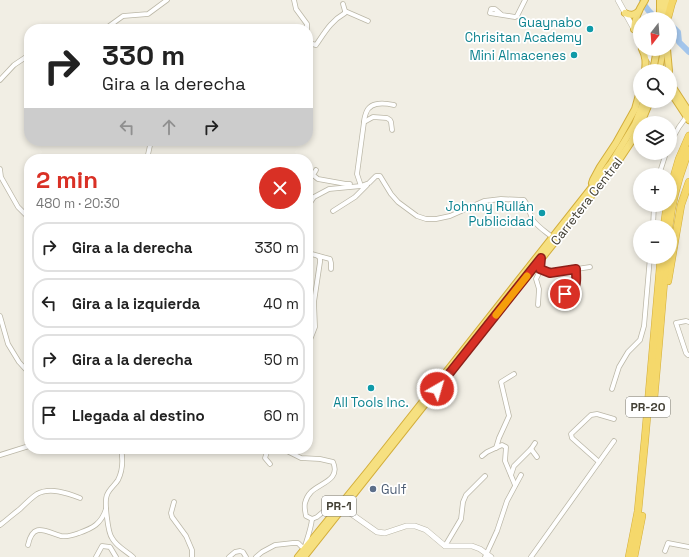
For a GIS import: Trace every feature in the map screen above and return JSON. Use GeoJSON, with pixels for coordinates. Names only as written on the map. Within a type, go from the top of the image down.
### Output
{"type":"FeatureCollection","features":[{"type":"Feature","properties":{"kind":"highway"},"geometry":{"type":"LineString","coordinates":[[638,12],[645,0]]}},
{"type":"Feature","properties":{"kind":"highway"},"geometry":{"type":"LineString","coordinates":[[660,0],[662,12]]}},
{"type":"Feature","properties":{"kind":"highway"},"geometry":{"type":"LineString","coordinates":[[664,12],[666,0]]}},
{"type":"Feature","properties":{"kind":"highway"},"geometry":{"type":"LineString","coordinates":[[667,12],[673,0]]}},
{"type":"Feature","properties":{"kind":"highway"},"geometry":{"type":"LineString","coordinates":[[626,13],[633,14]]}},
{"type":"Feature","properties":{"kind":"highway"},"geometry":{"type":"LineString","coordinates":[[677,98],[688,116]]}},
{"type":"Feature","properties":{"kind":"highway"},"geometry":{"type":"LineString","coordinates":[[678,103],[688,116]]}},
{"type":"Feature","properties":{"kind":"highway"},"geometry":{"type":"LineString","coordinates":[[591,188],[592,180],[616,143],[635,108]]}},
{"type":"Feature","properties":{"kind":"highway","name":"Carretera Central"},"geometry":{"type":"LineString","coordinates":[[304,557],[341,507],[611,163],[629,135],[641,108]]}},
{"type":"Feature","properties":{"kind":"highway"},"geometry":{"type":"LineString","coordinates":[[670,220],[674,192],[689,136]]}},
{"type":"Feature","properties":{"kind":"highway","name":"Carretera Central"},"geometry":{"type":"LineString","coordinates":[[298,557],[341,507],[615,166],[633,138]]}},
{"type":"Feature","properties":{"kind":"highway"},"geometry":{"type":"LineString","coordinates":[[676,168],[687,147]]}},
{"type":"Feature","properties":{"kind":"highway"},"geometry":{"type":"LineString","coordinates":[[659,341],[681,205],[688,184]]}},
{"type":"Feature","properties":{"kind":"highway","name":"PR-20"},"geometry":{"type":"LineString","coordinates":[[629,557],[639,504],[660,264]]}},
{"type":"Feature","properties":{"kind":"highway","name":"PR-20"},"geometry":{"type":"LineString","coordinates":[[634,557],[643,513],[665,264]]}},
{"type":"Feature","properties":{"kind":"street"},"geometry":{"type":"LineString","coordinates":[[112,24],[123,16],[148,14],[167,0]]}},
{"type":"Feature","properties":{"kind":"street"},"geometry":{"type":"LineString","coordinates":[[294,0],[296,9],[307,24]]}},
{"type":"Feature","properties":{"kind":"street"},"geometry":{"type":"LineString","coordinates":[[502,15],[518,16],[525,0]]}},
{"type":"Feature","properties":{"kind":"street"},"geometry":{"type":"LineString","coordinates":[[618,0],[633,27]]}},
{"type":"Feature","properties":{"kind":"street"},"geometry":{"type":"LineString","coordinates":[[343,4],[345,11]]}},
{"type":"Feature","properties":{"kind":"street"},"geometry":{"type":"LineString","coordinates":[[345,11],[368,21]]}},
{"type":"Feature","properties":{"kind":"street"},"geometry":{"type":"LineString","coordinates":[[313,44],[316,45],[330,25],[345,13],[345,11]]}},
{"type":"Feature","properties":{"kind":"street"},"geometry":{"type":"LineString","coordinates":[[0,80],[14,65],[24,58]]}},
{"type":"Feature","properties":{"kind":"street"},"geometry":{"type":"LineString","coordinates":[[361,185],[358,174],[366,111],[371,105],[383,102],[394,105]]}},
{"type":"Feature","properties":{"kind":"street"},"geometry":{"type":"LineString","coordinates":[[677,131],[688,116]]}},
{"type":"Feature","properties":{"kind":"street"},"geometry":{"type":"LineString","coordinates":[[364,122],[373,117],[387,118],[392,122],[392,130]]}},
{"type":"Feature","properties":{"kind":"street"},"geometry":{"type":"LineString","coordinates":[[0,169],[1,178],[18,207],[24,213]]}},
{"type":"Feature","properties":{"kind":"street"},"geometry":{"type":"LineString","coordinates":[[316,170],[313,175],[318,179],[361,185]]}},
{"type":"Feature","properties":{"kind":"street"},"geometry":{"type":"LineString","coordinates":[[333,211],[355,197],[376,176],[380,176],[391,194],[398,202],[417,216],[426,219],[436,219],[450,216],[484,202],[501,199],[524,200],[528,204],[529,214],[534,222],[552,237]]}},
{"type":"Feature","properties":{"kind":"street"},"geometry":{"type":"LineString","coordinates":[[313,198],[329,189],[369,183]]}},
{"type":"Feature","properties":{"kind":"street"},"geometry":{"type":"LineString","coordinates":[[313,254],[330,259],[330,269]]}},
{"type":"Feature","properties":{"kind":"street"},"geometry":{"type":"LineString","coordinates":[[313,332],[315,327],[314,302],[320,262],[320,258],[318,256]]}},
{"type":"Feature","properties":{"kind":"street"},"geometry":{"type":"LineString","coordinates":[[538,305],[539,289],[536,279],[540,269],[541,258]]}},
{"type":"Feature","properties":{"kind":"street"},"geometry":{"type":"LineString","coordinates":[[612,388],[619,368],[628,352],[640,340],[642,334],[649,264]]}},
{"type":"Feature","properties":{"kind":"street"},"geometry":{"type":"LineString","coordinates":[[540,269],[550,273],[590,267]]}},
{"type":"Feature","properties":{"kind":"street"},"geometry":{"type":"LineString","coordinates":[[556,300],[575,288],[576,269]]}},
{"type":"Feature","properties":{"kind":"street"},"geometry":{"type":"LineString","coordinates":[[0,316],[8,344],[24,367]]}},
{"type":"Feature","properties":{"kind":"street"},"geometry":{"type":"LineString","coordinates":[[689,322],[676,322],[686,353],[689,355]]}},
{"type":"Feature","properties":{"kind":"street"},"geometry":{"type":"LineString","coordinates":[[496,448],[509,416],[501,382],[514,374]]}},
{"type":"Feature","properties":{"kind":"street"},"geometry":{"type":"LineString","coordinates":[[599,462],[572,438],[571,434],[591,414],[597,414],[614,419]]}},
{"type":"Feature","properties":{"kind":"street"},"geometry":{"type":"LineString","coordinates":[[531,557],[614,441]]}},
{"type":"Feature","properties":{"kind":"street"},"geometry":{"type":"LineString","coordinates":[[511,476],[514,466],[534,443]]}},
{"type":"Feature","properties":{"kind":"street"},"geometry":{"type":"LineString","coordinates":[[482,456],[502,445],[506,447],[505,461],[515,485]]}},
{"type":"Feature","properties":{"kind":"street"},"geometry":{"type":"LineString","coordinates":[[0,455],[24,448]]}},
{"type":"Feature","properties":{"kind":"street"},"geometry":{"type":"LineString","coordinates":[[530,449],[537,458]]}},
{"type":"Feature","properties":{"kind":"street"},"geometry":{"type":"LineString","coordinates":[[122,454],[122,467],[118,479],[106,496],[106,509],[111,537],[133,557]]}},
{"type":"Feature","properties":{"kind":"street"},"geometry":{"type":"LineString","coordinates":[[266,454],[265,458],[270,464]]}},
{"type":"Feature","properties":{"kind":"street"},"geometry":{"type":"LineString","coordinates":[[293,454],[301,458],[320,459],[334,463],[332,478],[325,484],[312,491],[306,499],[304,505],[306,516],[312,519]]}},
{"type":"Feature","properties":{"kind":"street"},"geometry":{"type":"LineString","coordinates":[[485,555],[507,501],[521,475]]}},
{"type":"Feature","properties":{"kind":"street"},"geometry":{"type":"LineString","coordinates":[[445,546],[461,519],[463,502],[466,495],[486,476]]}},
{"type":"Feature","properties":{"kind":"street"},"geometry":{"type":"LineString","coordinates":[[0,525],[37,494],[49,491],[66,493],[80,498]]}},
{"type":"Feature","properties":{"kind":"street"},"geometry":{"type":"LineString","coordinates":[[174,502],[172,517],[186,536],[192,550],[192,557]]}},
{"type":"Feature","properties":{"kind":"street"},"geometry":{"type":"LineString","coordinates":[[312,519],[317,517],[330,506],[341,507],[376,532],[385,533],[406,526],[415,526],[426,530],[445,546],[472,546],[480,549],[485,555],[491,557]]}},
{"type":"Feature","properties":{"kind":"street"},"geometry":{"type":"LineString","coordinates":[[28,545],[32,533],[36,531],[48,531],[63,536],[74,535],[91,529],[101,519],[106,509]]}},
{"type":"Feature","properties":{"kind":"street"},"geometry":{"type":"LineString","coordinates":[[304,549],[312,519]]}},
{"type":"Feature","properties":{"kind":"street"},"geometry":{"type":"LineString","coordinates":[[256,557],[275,545],[293,543],[300,544],[304,549]]}},
{"type":"Feature","properties":{"kind":"street"},"geometry":{"type":"LineString","coordinates":[[665,551],[668,543],[689,547]]}},
{"type":"Feature","properties":{"kind":"street"},"geometry":{"type":"LineString","coordinates":[[96,557],[102,546],[110,546],[116,557]]}},
{"type":"Feature","properties":{"kind":"street"},"geometry":{"type":"LineString","coordinates":[[229,557],[235,552],[240,551],[243,552],[246,557]]}},
{"type":"Feature","properties":{"kind":"waterway"},"geometry":{"type":"LineString","coordinates":[[642,0],[649,12]]}},
{"type":"Feature","properties":{"kind":"waterway"},"geometry":{"type":"LineString","coordinates":[[677,31],[679,42],[689,52]]}},
{"type":"Feature","properties":{"kind":"slow traffic"},"geometry":{"type":"LineString","coordinates":[[496,315],[527,276]]}},
{"type":"Feature","properties":{"kind":"place","name":"Guaynabo Chrisitan Academy"},"geometry":{"type":"Point","coordinates":[590,29]}},
{"type":"Feature","properties":{"kind":"place","name":"Mini Almacenes"},"geometry":{"type":"Point","coordinates":[574,55]}},
{"type":"Feature","properties":{"kind":"place","name":"Johnny Rullán Publicidad"},"geometry":{"type":"Point","coordinates":[542,213]}},
{"type":"Feature","properties":{"kind":"place","name":"All Tools Inc."},"geometry":{"type":"Point","coordinates":[371,388]}},
{"type":"Feature","properties":{"kind":"place","name":"Gulf"},"geometry":{"type":"Point","coordinates":[373,489]}},
{"type":"Feature","properties":{"kind":"route"},"geometry":{"type":"LineString","coordinates":[[437,389],[541,258],[540,269],[550,273],[576,269],[576,286],[565,294]]}}]}
